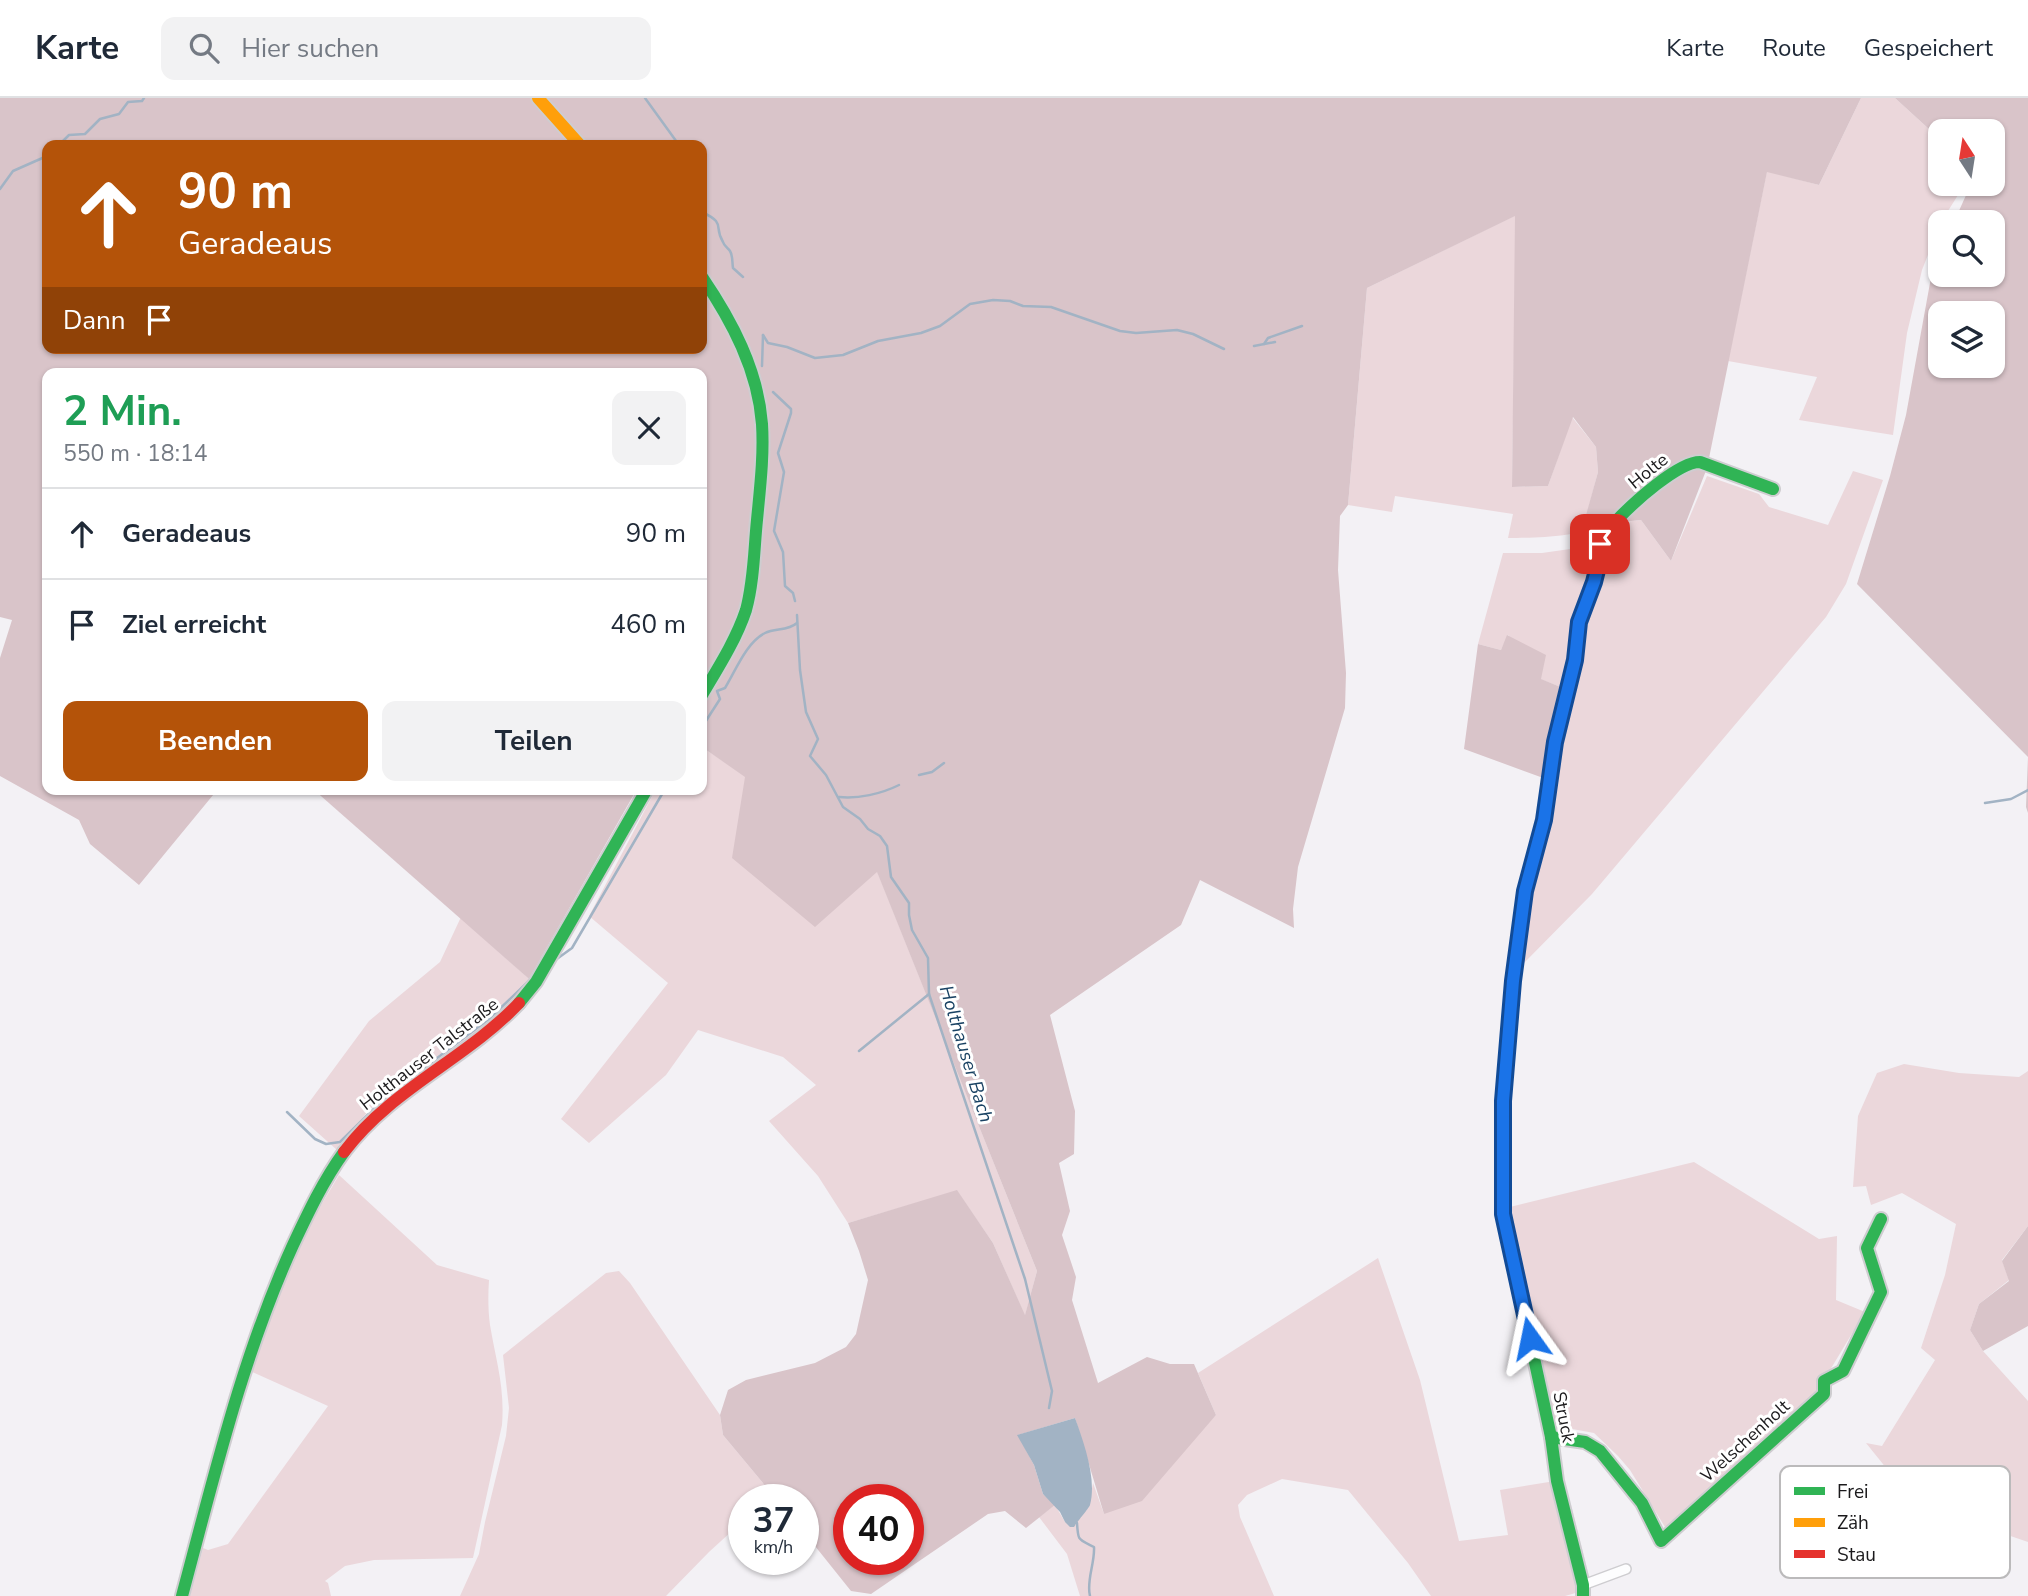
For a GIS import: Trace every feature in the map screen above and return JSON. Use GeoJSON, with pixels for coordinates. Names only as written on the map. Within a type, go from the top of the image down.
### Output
{"type":"FeatureCollection","features":[{"type":"Feature","properties":{"kind":"street"},"geometry":{"type":"LineString","coordinates":[[538,98],[576,140]]}},
{"type":"Feature","properties":{"kind":"street"},"geometry":{"type":"LineString","coordinates":[[707,285],[731,327],[750,369],[760,407],[762,464],[747,605],[735,637],[707,686]]}},
{"type":"Feature","properties":{"kind":"street","name":"Holte"},"geometry":{"type":"LineString","coordinates":[[1600,544],[1618,518],[1674,471],[1690,462],[1700,462],[1773,489]]}},
{"type":"Feature","properties":{"kind":"street","name":"Struck"},"geometry":{"type":"LineString","coordinates":[[1583,1591],[1503,1214],[1503,1101],[1513,981],[1525,891],[1544,820],[1555,742],[1575,660],[1579,622],[1594,582],[1600,544]]}},
{"type":"Feature","properties":{"kind":"street","name":"Holthauser Talstraße"},"geometry":{"type":"LineString","coordinates":[[181,1596],[241,1378],[276,1279],[311,1206],[337,1162],[372,1120],[490,1031],[524,997],[536,982],[644,795]]}},
{"type":"Feature","properties":{"kind":"street","name":"Welschenholt"},"geometry":{"type":"LineString","coordinates":[[1551,1437],[1585,1442],[1600,1451],[1643,1503],[1661,1541],[1824,1394],[1824,1381],[1843,1371],[1881,1292],[1867,1248],[1881,1219]]}},
{"type":"Feature","properties":{"kind":"street"},"geometry":{"type":"LineString","coordinates":[[1583,1591],[1626,1569]]}},
{"type":"Feature","properties":{"kind":"shaded area"},"geometry":{"type":"Polygon","coordinates":[[[0,98],[1861,98],[1819,185],[1767,172],[1707,468],[1671,561],[1641,520],[1583,526],[1598,472],[1596,447],[1573,417],[1548,486],[1512,487],[1515,216],[1367,288],[1348,505],[1340,516],[1338,570],[1346,673],[1345,708],[1298,867],[1293,909],[1294,928],[1200,880],[1181,925],[1050,1015],[1075,1111],[1074,1154],[1059,1163],[1070,1211],[1062,1235],[1076,1277],[1072,1300],[1098,1383],[1147,1357],[1170,1364],[1194,1364],[1216,1415],[1142,1501],[1104,1514],[1075,1418],[1018,1435],[1034,1465],[1043,1494],[1055,1505],[1026,1528],[1005,1511],[988,1514],[924,1558],[924,1484],[833,1484],[833,1568],[819,1551],[819,1484],[764,1484],[723,1435],[720,1415],[728,1390],[746,1380],[815,1363],[846,1347],[856,1334],[868,1280],[848,1223],[957,1190],[993,1243],[1025,1315],[1037,1271],[877,872],[815,927],[732,858],[745,777],[707,750],[707,368],[42,368],[42,795],[213,795],[139,885],[90,844],[79,820],[0,776],[0,658],[12,620],[0,617],[0,98]]]}},
{"type":"Feature","properties":{"kind":"shaded area"},"geometry":{"type":"Polygon","coordinates":[[[1861,98],[1895,98],[1928,128],[1928,196],[1957,196],[1949,210],[1928,210],[1928,255],[1907,333],[1893,435],[1799,420],[1817,377],[1728,361],[1767,171],[1819,185],[1861,98]]]}},
{"type":"Feature","properties":{"kind":"shaded area"},"geometry":{"type":"Polygon","coordinates":[[[1895,98],[2028,98],[2028,757],[1857,584],[1906,415],[1929,287],[2005,287],[2005,210],[1959,210],[1966,196],[2006,196],[2006,119],[1928,119],[1928,128],[1895,98]]]}},
{"type":"Feature","properties":{"kind":"shaded area"},"geometry":{"type":"Polygon","coordinates":[[[1516,215],[1512,487],[1548,486],[1572,417],[1596,447],[1598,472],[1584,525],[1604,524],[1570,534],[1508,538],[1513,514],[1395,496],[1392,512],[1348,505],[1367,288],[1516,215]]]}},
{"type":"Feature","properties":{"kind":"shaded area"},"geometry":{"type":"Polygon","coordinates":[[[1853,471],[1883,480],[1846,584],[1826,617],[1592,894],[1517,970],[1549,814],[1560,731],[1609,532],[1624,522],[1641,520],[1671,561],[1707,476],[1759,494],[1769,507],[1828,525],[1853,471]]]}},
{"type":"Feature","properties":{"kind":"shaded area"},"geometry":{"type":"Polygon","coordinates":[[[1591,546],[1594,573],[1579,637],[1563,688],[1540,679],[1508,635],[1501,650],[1478,644],[1503,553],[1542,553],[1591,546]]]}},
{"type":"Feature","properties":{"kind":"shaded area"},"geometry":{"type":"Polygon","coordinates":[[[1507,635],[1546,655],[1541,679],[1563,688],[1546,779],[1464,749],[1478,644],[1501,650],[1507,635]]]}},
{"type":"Feature","properties":{"kind":"shaded area"},"geometry":{"type":"Polygon","coordinates":[[[707,750],[745,776],[815,926],[877,871],[1037,1271],[1025,1316],[993,1243],[957,1191],[848,1223],[818,1176],[769,1121],[816,1085],[783,1057],[698,1030],[666,1075],[589,1143],[561,1119],[668,983],[589,916],[653,795],[707,795],[707,750]]]}},
{"type":"Feature","properties":{"kind":"shaded area"},"geometry":{"type":"Polygon","coordinates":[[[2028,757],[2028,813],[2026,807],[2028,757]]]}},
{"type":"Feature","properties":{"kind":"shaded area"},"geometry":{"type":"Polygon","coordinates":[[[320,795],[634,795],[529,979],[320,795]]]}},
{"type":"Feature","properties":{"kind":"shaded area"},"geometry":{"type":"Polygon","coordinates":[[[461,917],[529,979],[502,1012],[369,1110],[337,1150],[299,1116],[369,1021],[440,962],[461,917]]]}},
{"type":"Feature","properties":{"kind":"shaded area"},"geometry":{"type":"Polygon","coordinates":[[[1904,1064],[1959,1073],[2019,1077],[2028,1071],[2028,1226],[2002,1260],[2009,1280],[1979,1304],[1970,1330],[1983,1351],[2028,1401],[2028,1542],[2010,1536],[2010,1466],[1885,1466],[1866,1443],[1882,1446],[1935,1360],[1921,1348],[1945,1275],[1956,1224],[1902,1193],[1871,1205],[1866,1186],[1853,1187],[1858,1116],[1877,1073],[1904,1064]]]}},
{"type":"Feature","properties":{"kind":"shaded area"},"geometry":{"type":"Polygon","coordinates":[[[1694,1162],[1819,1239],[1837,1236],[1836,1300],[1865,1312],[1821,1385],[1797,1415],[1665,1527],[1630,1470],[1594,1433],[1556,1426],[1510,1207],[1694,1162]]]}},
{"type":"Feature","properties":{"kind":"shaded area"},"geometry":{"type":"Polygon","coordinates":[[[339,1175],[437,1265],[489,1280],[489,1319],[503,1411],[473,1558],[374,1560],[345,1566],[325,1581],[331,1596],[190,1596],[203,1548],[208,1550],[228,1544],[328,1406],[250,1371],[289,1269],[311,1222],[339,1175]]]}},
{"type":"Feature","properties":{"kind":"shaded area"},"geometry":{"type":"Polygon","coordinates":[[[2028,1226],[2028,1326],[1983,1351],[1970,1330],[1979,1304],[2009,1281],[2002,1261],[2028,1226]]]}},
{"type":"Feature","properties":{"kind":"shaded area"},"geometry":{"type":"Polygon","coordinates":[[[1378,1258],[1420,1380],[1459,1541],[1508,1535],[1500,1490],[1555,1481],[1579,1592],[1565,1596],[1431,1596],[1408,1563],[1348,1490],[1282,1479],[1247,1495],[1238,1505],[1240,1517],[1274,1596],[1080,1596],[1067,1554],[1039,1517],[1055,1505],[1065,1522],[1085,1512],[1093,1483],[1104,1514],[1216,1415],[1198,1373],[1378,1258]]]}},
{"type":"Feature","properties":{"kind":"shaded area"},"geometry":{"type":"Polygon","coordinates":[[[619,1271],[630,1283],[720,1415],[723,1435],[764,1484],[728,1484],[728,1535],[666,1596],[460,1596],[479,1554],[506,1436],[509,1408],[503,1355],[606,1273],[619,1271]]]}},
{"type":"Feature","properties":{"kind":"shaded area"},"geometry":{"type":"Polygon","coordinates":[[[838,1575],[899,1575],[871,1594],[851,1591],[838,1575]]]}},
{"type":"Feature","properties":{"kind":"water"},"geometry":{"type":"Polygon","coordinates":[[[1075,1418],[1088,1461],[1092,1495],[1089,1507],[1074,1527],[1070,1527],[1043,1494],[1034,1465],[1017,1435],[1075,1418]]]}},
{"type":"Feature","properties":{"kind":"waterway"},"geometry":{"type":"LineString","coordinates":[[64,140],[69,135],[85,134],[100,119],[119,114],[128,102],[142,101],[144,98]]}},
{"type":"Feature","properties":{"kind":"waterway","name":"Holthauser Bach"},"geometry":{"type":"LineString","coordinates":[[645,98],[675,140]]}},
{"type":"Feature","properties":{"kind":"waterway"},"geometry":{"type":"LineString","coordinates":[[0,189],[13,171],[42,158]]}},
{"type":"Feature","properties":{"kind":"waterway"},"geometry":{"type":"LineString","coordinates":[[707,214],[717,223],[720,237],[731,253],[733,268],[743,277]]}},
{"type":"Feature","properties":{"kind":"waterway"},"geometry":{"type":"LineString","coordinates":[[763,335],[768,343],[815,358],[843,355],[878,341],[921,333],[940,326],[970,304],[993,300],[1010,301],[1023,306],[1051,307],[1120,331],[1136,333],[1177,330],[1193,334],[1224,349]]}},
{"type":"Feature","properties":{"kind":"waterway"},"geometry":{"type":"LineString","coordinates":[[1264,344],[1268,338],[1302,326]]}},
{"type":"Feature","properties":{"kind":"waterway","name":"Holthauser Bach"},"geometry":{"type":"LineString","coordinates":[[762,366],[763,335]]}},
{"type":"Feature","properties":{"kind":"waterway"},"geometry":{"type":"LineString","coordinates":[[1254,346],[1275,342]]}},
{"type":"Feature","properties":{"kind":"waterway","name":"Holthauser Bach"},"geometry":{"type":"LineString","coordinates":[[773,392],[791,409],[778,453],[784,472],[774,531],[783,552],[785,586],[793,593],[795,601]]}},
{"type":"Feature","properties":{"kind":"waterway","name":"Holthauser Bach"},"geometry":{"type":"LineString","coordinates":[[797,615],[806,712],[818,739],[810,756],[826,775],[843,807],[880,836],[887,846],[891,877],[909,903],[912,930],[928,958],[929,994],[1025,1279],[1052,1391],[1049,1408]]}},
{"type":"Feature","properties":{"kind":"waterway"},"geometry":{"type":"LineString","coordinates":[[707,719],[720,699],[717,691],[725,688],[752,643],[765,633],[797,623]]}},
{"type":"Feature","properties":{"kind":"waterway"},"geometry":{"type":"LineString","coordinates":[[919,775],[932,772],[944,763]]}},
{"type":"Feature","properties":{"kind":"waterway"},"geometry":{"type":"LineString","coordinates":[[839,797],[869,795],[899,785]]}},
{"type":"Feature","properties":{"kind":"waterway"},"geometry":{"type":"LineString","coordinates":[[1985,803],[2011,799],[2028,790]]}},
{"type":"Feature","properties":{"kind":"waterway"},"geometry":{"type":"LineString","coordinates":[[554,961],[572,948],[661,795]]}},
{"type":"Feature","properties":{"kind":"waterway"},"geometry":{"type":"LineString","coordinates":[[287,1112],[315,1139],[326,1144],[340,1142],[388,1095],[489,1019],[532,978]]}},
{"type":"Feature","properties":{"kind":"waterway"},"geometry":{"type":"LineString","coordinates":[[859,1051],[929,994]]}},
{"type":"Feature","properties":{"kind":"waterway","name":"Holthauser Bach"},"geometry":{"type":"LineString","coordinates":[[1077,1523],[1080,1539],[1094,1547],[1090,1596]]}},
{"type":"Feature","properties":{"kind":"traffic: fast"},"geometry":{"type":"LineString","coordinates":[[707,285],[742,347],[755,384],[762,424],[761,472],[751,588],[742,621],[707,686]]}},
{"type":"Feature","properties":{"kind":"traffic: fast"},"geometry":{"type":"LineString","coordinates":[[1617,520],[1668,476],[1700,462],[1773,489]]}},
{"type":"Feature","properties":{"kind":"traffic: fast"},"geometry":{"type":"LineString","coordinates":[[519,1003],[536,982],[644,795]]}},
{"type":"Feature","properties":{"kind":"traffic: fast"},"geometry":{"type":"LineString","coordinates":[[1513,980],[1503,1101],[1503,1214],[1551,1437],[1557,1481],[1583,1585],[1583,1596]]}},
{"type":"Feature","properties":{"kind":"traffic: fast"},"geometry":{"type":"LineString","coordinates":[[182,1596],[230,1418],[259,1330],[304,1221],[344,1152]]}},
{"type":"Feature","properties":{"kind":"traffic: fast"},"geometry":{"type":"LineString","coordinates":[[1551,1437],[1585,1442],[1600,1451],[1642,1503],[1661,1541],[1824,1394],[1824,1381],[1843,1371],[1881,1292],[1867,1248],[1881,1219]]}},
{"type":"Feature","properties":{"kind":"traffic: slow"},"geometry":{"type":"LineString","coordinates":[[538,98],[576,140]]}},
{"type":"Feature","properties":{"kind":"traffic: slow"},"geometry":{"type":"LineString","coordinates":[[1513,980],[1525,891],[1544,820],[1555,742],[1575,660],[1579,622],[1594,582],[1600,544],[1617,520]]}},
{"type":"Feature","properties":{"kind":"traffic: jam"},"geometry":{"type":"LineString","coordinates":[[344,1152],[384,1110],[476,1041],[519,1003]]}},
{"type":"Feature","properties":{"kind":"route"},"geometry":{"type":"LineString","coordinates":[[1530,1338],[1503,1214],[1503,1101],[1513,981],[1525,891],[1544,820],[1555,742],[1575,660],[1579,622],[1594,582],[1600,544]]}}]}
